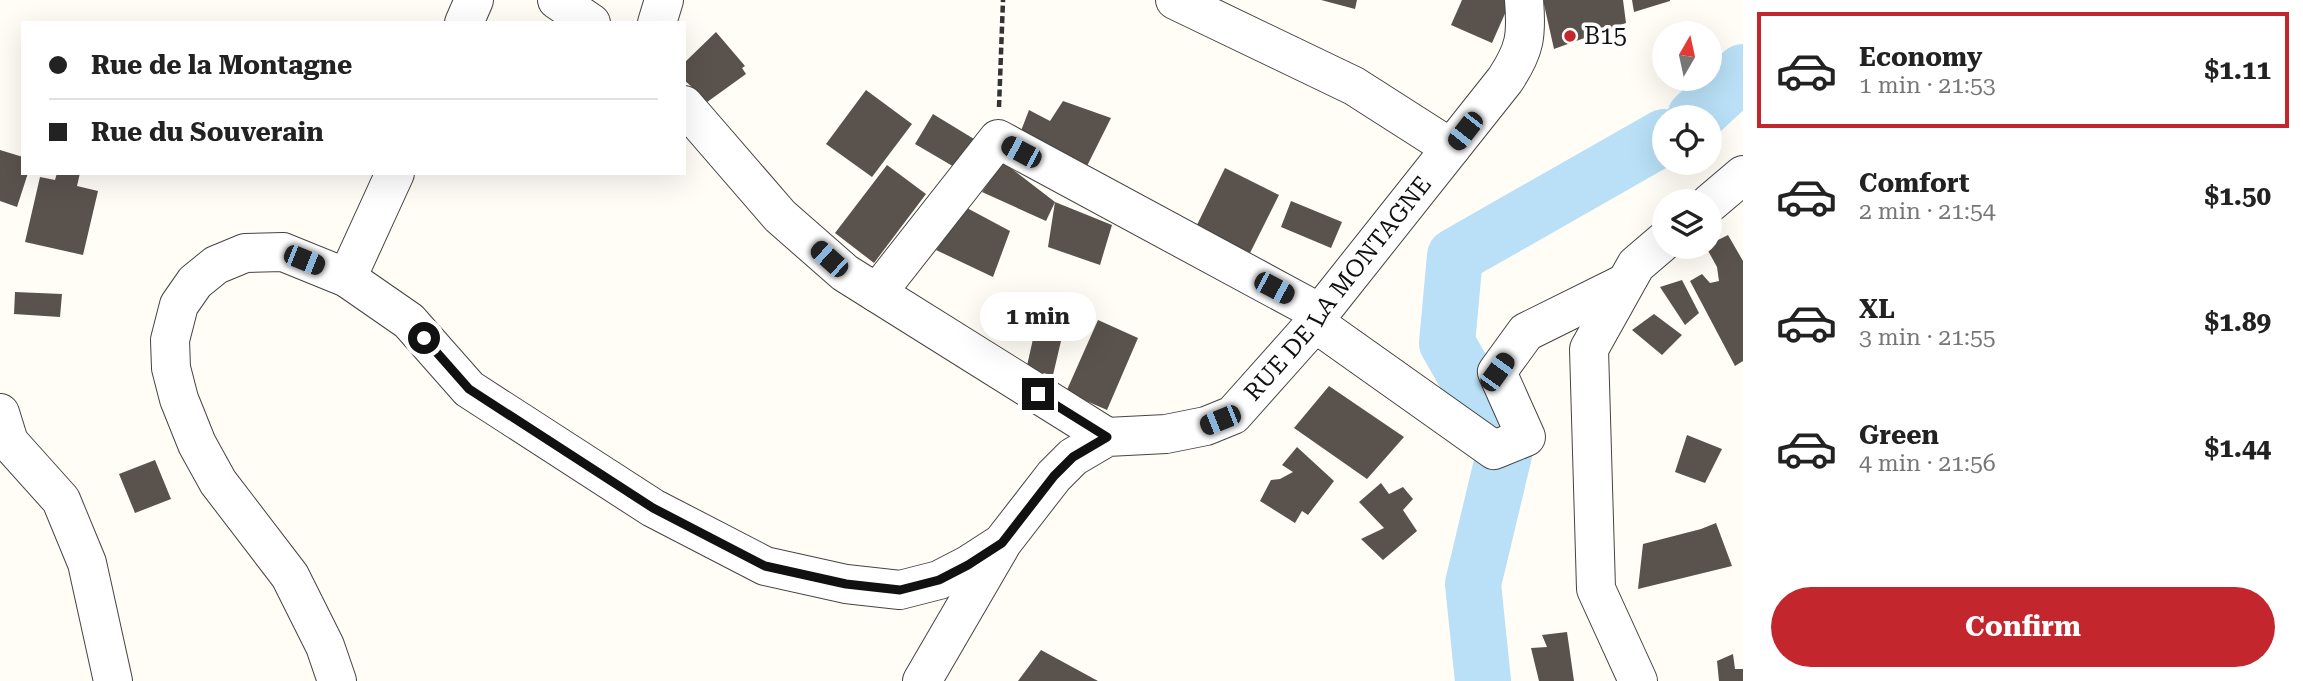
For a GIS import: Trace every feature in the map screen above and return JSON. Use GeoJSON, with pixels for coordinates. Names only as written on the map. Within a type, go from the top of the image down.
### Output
{"type":"FeatureCollection","features":[{"type":"Feature","properties":{"kind":"street"},"geometry":{"type":"LineString","coordinates":[[465,21],[474,0]]}},
{"type":"Feature","properties":{"kind":"street"},"geometry":{"type":"LineString","coordinates":[[557,0],[588,21]]}},
{"type":"Feature","properties":{"kind":"street"},"geometry":{"type":"LineString","coordinates":[[658,21],[664,0]]}},
{"type":"Feature","properties":{"kind":"street"},"geometry":{"type":"LineString","coordinates":[[1175,0],[1354,86],[1451,148]]}},
{"type":"Feature","properties":{"kind":"street","name":"RUE DE LA MONTAGNE"},"geometry":{"type":"LineString","coordinates":[[337,681],[324,646],[290,576],[218,482],[197,444],[179,399],[171,368],[170,340],[179,305],[195,282],[216,265],[245,253],[283,252],[347,278],[409,321],[469,389],[653,508],[765,566],[846,584],[900,590],[939,580],[1002,543],[1054,476],[1073,457],[1107,437],[1167,434],[1206,425],[1233,415],[1318,318],[1505,80],[1520,57],[1526,26],[1524,0]]}},
{"type":"Feature","properties":{"kind":"street"},"geometry":{"type":"LineString","coordinates":[[686,107],[780,216],[845,273],[1107,437]]}},
{"type":"Feature","properties":{"kind":"street"},"geometry":{"type":"LineString","coordinates":[[877,293],[998,139],[1318,318],[1494,450],[1526,437],[1497,372],[1526,332],[1625,283]]}},
{"type":"Feature","properties":{"kind":"street"},"geometry":{"type":"LineString","coordinates":[[347,278],[394,175]]}},
{"type":"Feature","properties":{"kind":"street"},"geometry":{"type":"LineString","coordinates":[[1722,193],[1743,175]]}},
{"type":"Feature","properties":{"kind":"street"},"geometry":{"type":"LineString","coordinates":[[1638,681],[1596,589],[1589,349],[1636,264],[1652,251]]}},
{"type":"Feature","properties":{"kind":"street"},"geometry":{"type":"LineString","coordinates":[[0,413],[9,442],[61,500],[87,563],[113,681]]}},
{"type":"Feature","properties":{"kind":"street"},"geometry":{"type":"LineString","coordinates":[[922,681],[1002,543]]}},
{"type":"Feature","properties":{"kind":"path"},"geometry":{"type":"LineString","coordinates":[[998,139],[1003,0]]}},
{"type":"Feature","properties":{"kind":"building"},"geometry":{"type":"Polygon","coordinates":[[[1321,0],[1357,0],[1355,9],[1321,0]]]}},
{"type":"Feature","properties":{"kind":"building"},"geometry":{"type":"Polygon","coordinates":[[[1462,0],[1511,0],[1492,43],[1451,25],[1462,0]]]}},
{"type":"Feature","properties":{"kind":"building","name":"B15"},"geometry":{"type":"Polygon","coordinates":[[[1543,0],[1623,0],[1626,23],[1554,49],[1543,0]]]}},
{"type":"Feature","properties":{"kind":"building"},"geometry":{"type":"Polygon","coordinates":[[[1632,0],[1670,0],[1670,1],[1634,12],[1632,0]]]}},
{"type":"Feature","properties":{"kind":"building"},"geometry":{"type":"Polygon","coordinates":[[[716,32],[745,66],[742,68],[746,74],[703,105],[686,82],[686,61],[716,32]]]}},
{"type":"Feature","properties":{"kind":"building"},"geometry":{"type":"Polygon","coordinates":[[[866,90],[912,124],[872,177],[826,144],[866,90]]]}},
{"type":"Feature","properties":{"kind":"building"},"geometry":{"type":"Polygon","coordinates":[[[1063,101],[1111,118],[1084,172],[1019,136],[1029,110],[1050,121],[1063,101]]]}},
{"type":"Feature","properties":{"kind":"building"},"geometry":{"type":"Polygon","coordinates":[[[933,114],[974,139],[956,168],[915,144],[933,114]]]}},
{"type":"Feature","properties":{"kind":"building"},"geometry":{"type":"Polygon","coordinates":[[[0,150],[21,156],[21,175],[27,175],[17,207],[0,201],[0,150]]]}},
{"type":"Feature","properties":{"kind":"building"},"geometry":{"type":"Polygon","coordinates":[[[1003,162],[1055,202],[1046,221],[982,192],[1003,162]]]}},
{"type":"Feature","properties":{"kind":"building"},"geometry":{"type":"Polygon","coordinates":[[[887,165],[926,194],[874,263],[835,233],[887,165]]]}},
{"type":"Feature","properties":{"kind":"building"},"geometry":{"type":"Polygon","coordinates":[[[1225,168],[1279,195],[1247,259],[1193,233],[1225,168]]]}},
{"type":"Feature","properties":{"kind":"building"},"geometry":{"type":"Polygon","coordinates":[[[56,175],[80,175],[77,186],[98,191],[83,255],[25,242],[40,177],[55,180],[56,175]]]}},
{"type":"Feature","properties":{"kind":"building"},"geometry":{"type":"Polygon","coordinates":[[[1291,201],[1342,222],[1331,248],[1281,227],[1291,201]]]}},
{"type":"Feature","properties":{"kind":"building"},"geometry":{"type":"Polygon","coordinates":[[[1055,202],[1112,225],[1100,265],[1048,247],[1055,202]]]}},
{"type":"Feature","properties":{"kind":"building"},"geometry":{"type":"Polygon","coordinates":[[[967,208],[1010,231],[993,277],[936,250],[967,208]]]}},
{"type":"Feature","properties":{"kind":"building"},"geometry":{"type":"Polygon","coordinates":[[[1728,235],[1743,261],[1743,361],[1735,366],[1690,281],[1702,274],[1710,283],[1719,281],[1713,259],[1722,259],[1722,238],[1728,235]]]}},
{"type":"Feature","properties":{"kind":"building"},"geometry":{"type":"Polygon","coordinates":[[[1682,280],[1699,313],[1685,325],[1660,287],[1682,280]]]}},
{"type":"Feature","properties":{"kind":"building"},"geometry":{"type":"Polygon","coordinates":[[[15,292],[62,294],[60,317],[14,314],[15,292]]]}},
{"type":"Feature","properties":{"kind":"building"},"geometry":{"type":"Polygon","coordinates":[[[1654,314],[1682,335],[1662,355],[1632,330],[1654,314]]]}},
{"type":"Feature","properties":{"kind":"building"},"geometry":{"type":"Polygon","coordinates":[[[1038,317],[1065,324],[1053,375],[1026,370],[1038,317]]]}},
{"type":"Feature","properties":{"kind":"building"},"geometry":{"type":"Polygon","coordinates":[[[1098,320],[1138,338],[1107,410],[1066,392],[1098,320]]]}},
{"type":"Feature","properties":{"kind":"building"},"geometry":{"type":"Polygon","coordinates":[[[1329,386],[1404,437],[1367,479],[1294,428],[1329,386]]]}},
{"type":"Feature","properties":{"kind":"building"},"geometry":{"type":"Polygon","coordinates":[[[1687,435],[1722,449],[1705,483],[1675,472],[1687,435]]]}},
{"type":"Feature","properties":{"kind":"building"},"geometry":{"type":"Polygon","coordinates":[[[1297,447],[1334,481],[1308,515],[1302,511],[1295,523],[1260,501],[1271,480],[1280,479],[1293,472],[1282,465],[1297,447]]]}},
{"type":"Feature","properties":{"kind":"building"},"geometry":{"type":"Polygon","coordinates":[[[155,460],[171,499],[135,513],[119,474],[155,460]]]}},
{"type":"Feature","properties":{"kind":"building"},"geometry":{"type":"Polygon","coordinates":[[[1381,483],[1389,494],[1403,487],[1413,499],[1403,510],[1417,531],[1383,560],[1361,539],[1384,528],[1359,502],[1381,483]]]}},
{"type":"Feature","properties":{"kind":"building"},"geometry":{"type":"Polygon","coordinates":[[[1716,523],[1732,566],[1638,589],[1643,544],[1716,523]]]}},
{"type":"Feature","properties":{"kind":"building"},"geometry":{"type":"Polygon","coordinates":[[[1567,632],[1574,681],[1539,681],[1531,648],[1547,647],[1542,635],[1567,632]]]}},
{"type":"Feature","properties":{"kind":"building"},"geometry":{"type":"Polygon","coordinates":[[[1041,650],[1098,681],[1018,681],[1041,650]]]}},
{"type":"Feature","properties":{"kind":"building"},"geometry":{"type":"Polygon","coordinates":[[[1733,654],[1735,669],[1743,669],[1743,681],[1719,681],[1717,661],[1733,654]]]}},
{"type":"Feature","properties":{"kind":"waterway"},"geometry":{"type":"LineString","coordinates":[[1708,105],[1743,72]]}},
{"type":"Feature","properties":{"kind":"waterway"},"geometry":{"type":"LineString","coordinates":[[1483,681],[1473,584],[1506,446],[1447,343],[1455,256],[1652,144]]}},
{"type":"Feature","properties":{"kind":"place","name":"B15"},"geometry":{"type":"Point","coordinates":[1570,36]}},
{"type":"Feature","properties":{"kind":"route"},"geometry":{"type":"LineString","coordinates":[[424,338],[469,389],[653,508],[765,566],[846,584],[900,590],[939,580],[1002,543],[1054,476],[1073,457],[1107,437],[1038,394]]}}]}
